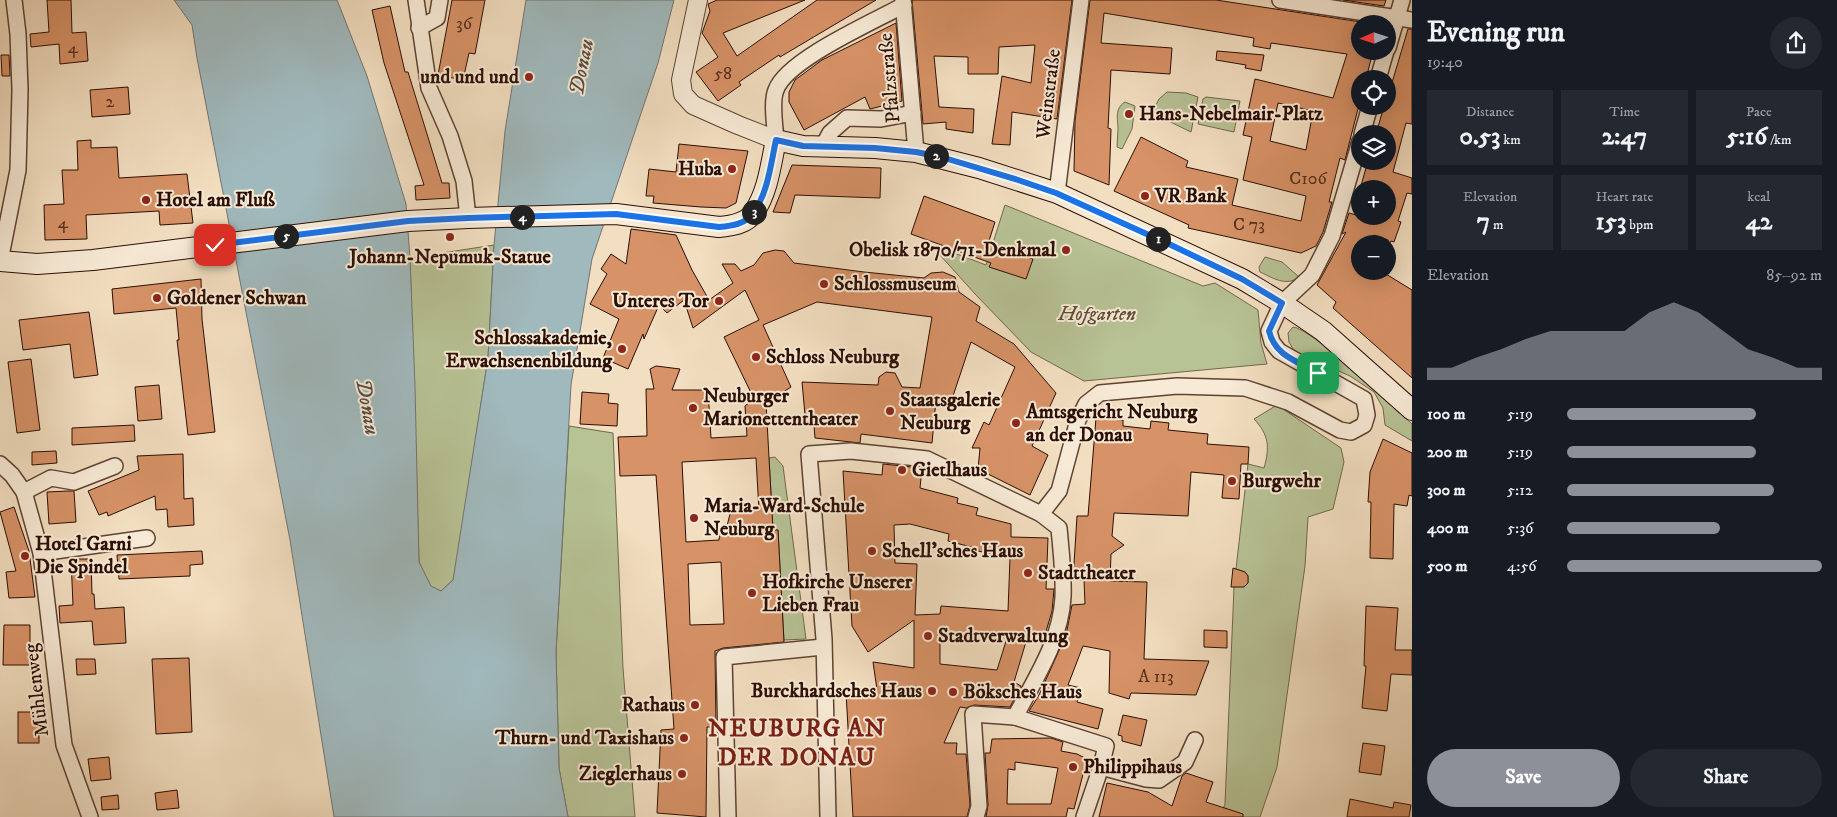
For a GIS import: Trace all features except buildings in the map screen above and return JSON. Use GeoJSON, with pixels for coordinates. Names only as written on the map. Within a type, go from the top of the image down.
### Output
{"type":"FeatureCollection","features":[{"type":"Feature","properties":{"kind":"main road"},"geometry":{"type":"LineString","coordinates":[[0,262],[37,264],[93,260],[408,221],[468,218],[616,214],[719,227],[741,223],[754,213],[763,192],[776,140],[803,146],[916,152],[979,168],[1056,193],[1233,275],[1282,303],[1323,331],[1412,410]]}},
{"type":"Feature","properties":{"kind":"street"},"geometry":{"type":"LineString","coordinates":[[0,262],[18,170],[20,90],[18,34],[14,0]]}},
{"type":"Feature","properties":{"kind":"street"},"geometry":{"type":"LineString","coordinates":[[416,0],[418,28],[429,88],[450,136],[464,181],[468,218]]}},
{"type":"Feature","properties":{"kind":"street"},"geometry":{"type":"LineString","coordinates":[[418,28],[437,18],[440,0]]}},
{"type":"Feature","properties":{"kind":"street"},"geometry":{"type":"LineString","coordinates":[[698,0],[681,80],[683,94],[693,105],[776,140],[774,92],[784,75],[808,58],[904,2]]}},
{"type":"Feature","properties":{"kind":"street","name":"Weinstraße"},"geometry":{"type":"LineString","coordinates":[[1056,193],[1081,0]]}},
{"type":"Feature","properties":{"kind":"street"},"geometry":{"type":"LineString","coordinates":[[1280,0],[1382,15]]}},
{"type":"Feature","properties":{"kind":"street"},"geometry":{"type":"LineString","coordinates":[[1402,0],[1396,17],[1412,20]]}},
{"type":"Feature","properties":{"kind":"street","name":"Pfalzstraße"},"geometry":{"type":"LineString","coordinates":[[904,2],[916,152]]}},
{"type":"Feature","properties":{"kind":"street"},"geometry":{"type":"LineString","coordinates":[[823,146],[830,133],[846,118],[881,119],[913,113]]}},
{"type":"Feature","properties":{"kind":"street"},"geometry":{"type":"LineString","coordinates":[[1041,514],[1059,491],[1078,420],[1086,404],[1100,393],[1177,386],[1244,388],[1288,402],[1340,430],[1356,430],[1366,422],[1364,400],[1279,351],[1272,342],[1269,331],[1282,303],[1312,275],[1332,236],[1351,170]]}},
{"type":"Feature","properties":{"kind":"street"},"geometry":{"type":"LineString","coordinates":[[828,817],[824,639],[809,454],[851,451],[927,459],[1041,514],[1059,528],[1063,597],[1058,629],[1016,717]]}},
{"type":"Feature","properties":{"kind":"street","name":"Mühlenweg"},"geometry":{"type":"LineString","coordinates":[[0,464],[12,475],[24,492],[41,554],[64,745],[90,817]]}},
{"type":"Feature","properties":{"kind":"street"},"geometry":{"type":"LineString","coordinates":[[24,492],[51,478],[74,482],[115,466]]}},
{"type":"Feature","properties":{"kind":"street"},"geometry":{"type":"LineString","coordinates":[[41,554],[147,538]]}},
{"type":"Feature","properties":{"kind":"street"},"geometry":{"type":"LineString","coordinates":[[728,817],[724,657],[823,647]]}},
{"type":"Feature","properties":{"kind":"street"},"geometry":{"type":"LineString","coordinates":[[976,817],[979,806],[973,714],[1016,717],[1106,746],[1084,817]]}},
{"type":"Feature","properties":{"kind":"street"},"geometry":{"type":"LineString","coordinates":[[1101,767],[1146,779],[1159,780],[1185,762],[1195,740]]}},
{"type":"Feature","properties":{"kind":"green space"},"geometry":{"type":"Polygon","coordinates":[[[1167,92],[1186,93],[1198,97],[1191,132],[1152,113],[1159,99],[1167,92]]]}},
{"type":"Feature","properties":{"kind":"green space"},"geometry":{"type":"Polygon","coordinates":[[[1206,97],[1240,101],[1234,132],[1198,124],[1203,99],[1206,97]]]}},
{"type":"Feature","properties":{"kind":"green space"},"geometry":{"type":"Polygon","coordinates":[[[1125,102],[1135,106],[1132,129],[1122,149],[1117,147],[1117,114],[1119,108],[1125,102]]]}},
{"type":"Feature","properties":{"kind":"green space","name":"Hofgarten"},"geometry":{"type":"Polygon","coordinates":[[[1005,205],[1203,286],[1215,283],[1258,310],[1261,343],[1267,364],[1084,381],[1031,352],[930,244],[986,265],[1005,205]]]}},
{"type":"Feature","properties":{"kind":"green space"},"geometry":{"type":"Polygon","coordinates":[[[494,245],[488,358],[457,562],[453,580],[441,591],[431,587],[419,562],[410,258],[494,245]]]}},
{"type":"Feature","properties":{"kind":"green space"},"geometry":{"type":"Polygon","coordinates":[[[1265,257],[1282,262],[1299,277],[1294,280],[1284,281],[1260,272],[1259,267],[1265,257]]]}},
{"type":"Feature","properties":{"kind":"green space"},"geometry":{"type":"Polygon","coordinates":[[[1293,327],[1303,331],[1334,354],[1412,424],[1412,441],[1385,425],[1383,408],[1374,392],[1350,376],[1302,355],[1293,349],[1289,342],[1288,333],[1293,327]]]}},
{"type":"Feature","properties":{"kind":"green space"},"geometry":{"type":"Polygon","coordinates":[[[1277,405],[1341,448],[1344,462],[1333,509],[1308,517],[1305,566],[1277,767],[1260,817],[1220,817],[1225,804],[1234,587],[1248,583],[1248,576],[1245,572],[1236,569],[1248,464],[1264,468],[1267,454],[1267,442],[1263,430],[1254,419],[1277,405]]]}},
{"type":"Feature","properties":{"kind":"green space"},"geometry":{"type":"Polygon","coordinates":[[[569,426],[613,433],[623,668],[635,817],[568,817],[559,768],[556,652],[569,426]]]}},
{"type":"Feature","properties":{"kind":"green space"},"geometry":{"type":"Polygon","coordinates":[[[775,457],[783,466],[806,639],[784,640],[778,530],[773,530],[769,458],[775,457]]]}},
{"type":"Feature","properties":{"kind":"water","name":"Donau"},"geometry":{"type":"Polygon","coordinates":[[[174,0],[337,0],[367,76],[406,204],[415,386],[419,562],[431,586],[441,591],[453,580],[488,358],[494,245],[505,131],[526,0],[674,0],[658,63],[592,259],[571,385],[556,652],[559,768],[568,817],[334,817],[290,540],[192,25],[174,0]]]}},
{"type":"Feature","properties":{"kind":"place","name":"und und und"},"geometry":{"type":"Point","coordinates":[529,77]}},
{"type":"Feature","properties":{"kind":"place","name":"Hans-Nebelmair-Platz"},"geometry":{"type":"Point","coordinates":[1129,114]}},
{"type":"Feature","properties":{"kind":"place","name":"Huba"},"geometry":{"type":"Point","coordinates":[732,169]}},
{"type":"Feature","properties":{"kind":"place","name":"VR Bank"},"geometry":{"type":"Point","coordinates":[1145,196]}},
{"type":"Feature","properties":{"kind":"place","name":"Hotel am Fluß"},"geometry":{"type":"Point","coordinates":[146,200]}},
{"type":"Feature","properties":{"kind":"place","name":"Johann-Nepumuk-Statue"},"geometry":{"type":"Point","coordinates":[450,237]}},
{"type":"Feature","properties":{"kind":"place","name":"Obelisk 1870/71-Denkmal"},"geometry":{"type":"Point","coordinates":[1066,250]}},
{"type":"Feature","properties":{"kind":"place","name":"Schlossmuseum"},"geometry":{"type":"Point","coordinates":[824,284]}},
{"type":"Feature","properties":{"kind":"place","name":"Goldener Schwan"},"geometry":{"type":"Point","coordinates":[157,298]}},
{"type":"Feature","properties":{"kind":"place","name":"Unteres Tor"},"geometry":{"type":"Point","coordinates":[719,301]}},
{"type":"Feature","properties":{"kind":"place","name":"Schlossakademie, Erwachsenenbildung"},"geometry":{"type":"Point","coordinates":[622,349]}},
{"type":"Feature","properties":{"kind":"place","name":"Schloss Neuburg"},"geometry":{"type":"Point","coordinates":[756,357]}},
{"type":"Feature","properties":{"kind":"place","name":"Neuburger Marionettentheater"},"geometry":{"type":"Point","coordinates":[693,408]}},
{"type":"Feature","properties":{"kind":"place","name":"Staatsgalerie Neuburg"},"geometry":{"type":"Point","coordinates":[890,411]}},
{"type":"Feature","properties":{"kind":"place","name":"Amtsgericht Neuburg an der Donau"},"geometry":{"type":"Point","coordinates":[1016,423]}},
{"type":"Feature","properties":{"kind":"place","name":"Gietlhaus"},"geometry":{"type":"Point","coordinates":[902,470]}},
{"type":"Feature","properties":{"kind":"place","name":"Burgwehr"},"geometry":{"type":"Point","coordinates":[1232,481]}},
{"type":"Feature","properties":{"kind":"place","name":"Maria-Ward-Schule Neuburg"},"geometry":{"type":"Point","coordinates":[694,518]}},
{"type":"Feature","properties":{"kind":"place","name":"Schell'sches Haus"},"geometry":{"type":"Point","coordinates":[872,551]}},
{"type":"Feature","properties":{"kind":"place","name":"Hotel Garni Die Spindel"},"geometry":{"type":"Point","coordinates":[25,556]}},
{"type":"Feature","properties":{"kind":"place","name":"Stadttheater"},"geometry":{"type":"Point","coordinates":[1028,573]}},
{"type":"Feature","properties":{"kind":"place","name":"Hofkirche Unserer Lieben Frau"},"geometry":{"type":"Point","coordinates":[752,593]}},
{"type":"Feature","properties":{"kind":"place","name":"Stadtverwaltung"},"geometry":{"type":"Point","coordinates":[928,636]}},
{"type":"Feature","properties":{"kind":"place","name":"Burckhardsches Haus"},"geometry":{"type":"Point","coordinates":[932,691]}},
{"type":"Feature","properties":{"kind":"place","name":"Böksches Haus"},"geometry":{"type":"Point","coordinates":[953,692]}},
{"type":"Feature","properties":{"kind":"place","name":"Rathaus"},"geometry":{"type":"Point","coordinates":[695,705]}},
{"type":"Feature","properties":{"kind":"place","name":"Thurn- und Taxishaus"},"geometry":{"type":"Point","coordinates":[684,738]}},
{"type":"Feature","properties":{"kind":"place","name":"Philippihaus"},"geometry":{"type":"Point","coordinates":[1073,767]}},
{"type":"Feature","properties":{"kind":"place","name":"Zieglerhaus"},"geometry":{"type":"Point","coordinates":[682,774]}},
{"type":"Feature","properties":{"kind":"district","name":"NEUBURG AN DER DONAU"},"geometry":{"type":"Point","coordinates":[797,742]}},
{"type":"Feature","properties":{"kind":"route"},"geometry":{"type":"LineString","coordinates":[[215,245],[408,221],[468,218],[616,214],[719,227],[731,226],[741,223],[754,213],[763,192],[776,140],[803,146],[875,148],[916,152],[979,168],[1056,193],[1242,279],[1282,303],[1269,331],[1272,342],[1279,351],[1318,373]]}}]}
